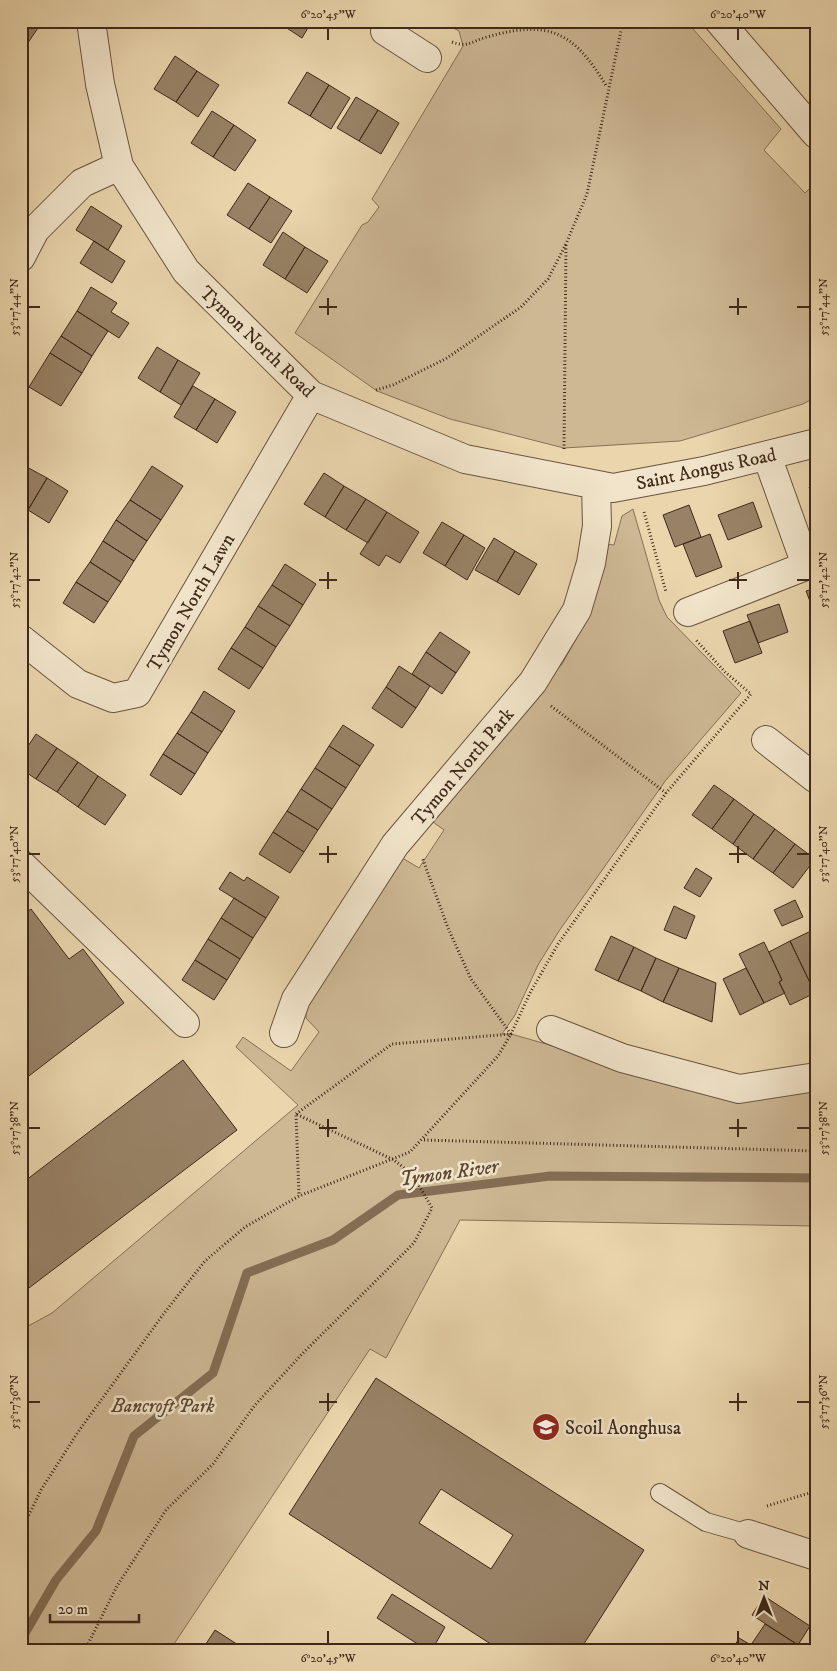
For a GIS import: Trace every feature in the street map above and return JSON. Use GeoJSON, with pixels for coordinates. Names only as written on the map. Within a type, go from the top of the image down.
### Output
{"type":"FeatureCollection","features":[{"type":"Feature","properties":{"kind":"street","name":"Tymon North Road"},"geometry":{"type":"LineString","coordinates":[[91,21],[100,84],[119,166],[186,271],[310,395],[465,459],[596,485]]}},
{"type":"Feature","properties":{"kind":"street"},"geometry":{"type":"LineString","coordinates":[[391,21],[385,31],[427,58]]}},
{"type":"Feature","properties":{"kind":"street"},"geometry":{"type":"LineString","coordinates":[[719,21],[816,134]]}},
{"type":"Feature","properties":{"kind":"street"},"geometry":{"type":"LineString","coordinates":[[21,257],[35,230],[82,183],[119,166]]}},
{"type":"Feature","properties":{"kind":"street","name":"Tymon North Lawn"},"geometry":{"type":"LineString","coordinates":[[21,639],[78,684],[113,698],[136,693],[310,395]]}},
{"type":"Feature","properties":{"kind":"street","name":"Saint Aongus Road"},"geometry":{"type":"LineString","coordinates":[[596,485],[613,488],[704,471],[816,443]]}},
{"type":"Feature","properties":{"kind":"street"},"geometry":{"type":"LineString","coordinates":[[688,612],[811,564],[766,456]]}},
{"type":"Feature","properties":{"kind":"street","name":"Tymon North Park"},"geometry":{"type":"LineString","coordinates":[[284,1033],[296,999],[395,845],[533,682],[577,610],[590,563],[597,526],[596,485]]}},
{"type":"Feature","properties":{"kind":"street"},"geometry":{"type":"LineString","coordinates":[[766,740],[816,779]]}},
{"type":"Feature","properties":{"kind":"street"},"geometry":{"type":"LineString","coordinates":[[21,864],[185,1023]]}},
{"type":"Feature","properties":{"kind":"street"},"geometry":{"type":"LineString","coordinates":[[551,1030],[622,1058],[739,1089],[816,1077]]}},
{"type":"Feature","properties":{"kind":"street"},"geometry":{"type":"LineString","coordinates":[[748,1534],[816,1556]]}},
{"type":"Feature","properties":{"kind":"lane"},"geometry":{"type":"LineString","coordinates":[[660,1494],[706,1522],[748,1534]]}},
{"type":"Feature","properties":{"kind":"path"},"geometry":{"type":"LineString","coordinates":[[369,387],[377,391],[447,358],[520,307],[548,279],[566,244],[587,194],[607,87],[621,38],[623,21]]}},
{"type":"Feature","properties":{"kind":"path"},"geometry":{"type":"LineString","coordinates":[[447,40],[463,46],[510,30],[544,30],[562,35],[581,50],[607,87]]}},
{"type":"Feature","properties":{"kind":"path"},"geometry":{"type":"LineString","coordinates":[[563,454],[566,244]]}},
{"type":"Feature","properties":{"kind":"path"},"geometry":{"type":"LineString","coordinates":[[21,1531],[42,1490],[78,1432],[165,1312],[205,1261],[245,1227],[299,1196],[394,1160],[410,1152],[424,1140],[498,1056],[511,1034],[530,993],[558,944],[666,793],[751,694]]}},
{"type":"Feature","properties":{"kind":"path"},"geometry":{"type":"LineString","coordinates":[[547,702],[666,793]]}},
{"type":"Feature","properties":{"kind":"path"},"geometry":{"type":"LineString","coordinates":[[411,826],[448,928],[471,979],[511,1034]]}},
{"type":"Feature","properties":{"kind":"path"},"geometry":{"type":"LineString","coordinates":[[296,1114],[392,1044],[511,1034]]}},
{"type":"Feature","properties":{"kind":"path"},"geometry":{"type":"LineString","coordinates":[[85,1650],[117,1586],[166,1510],[213,1464],[255,1405],[414,1243],[432,1208],[428,1198],[413,1175],[394,1160],[296,1114]]}},
{"type":"Feature","properties":{"kind":"path"},"geometry":{"type":"LineString","coordinates":[[296,1114],[299,1196]]}},
{"type":"Feature","properties":{"kind":"path"},"geometry":{"type":"LineString","coordinates":[[424,1140],[816,1151]]}},
{"type":"Feature","properties":{"kind":"path"},"geometry":{"type":"LineString","coordinates":[[767,1506],[816,1491]]}},
{"type":"Feature","properties":{"kind":"green space"},"geometry":{"type":"Polygon","coordinates":[[[440,21],[686,21],[781,129],[764,150],[805,193],[816,182],[816,397],[803,404],[680,441],[564,448],[450,419],[377,391],[295,333],[362,225],[368,222],[379,207],[372,199],[463,46],[459,31],[440,21]]]}},
{"type":"Feature","properties":{"kind":"green space","name":"Bancroft Park"},"geometry":{"type":"Polygon","coordinates":[[[633,509],[659,600],[667,617],[741,693],[666,780],[559,931],[538,965],[515,1015],[502,1034],[511,1034],[733,1097],[816,1084],[816,1226],[460,1220],[386,1358],[370,1349],[170,1650],[21,1650],[21,1330],[52,1313],[298,1105],[236,1047],[243,1037],[291,1071],[319,1032],[306,1018],[306,1005],[399,856],[419,868],[444,830],[426,817],[562,664],[584,625],[606,544],[614,545],[622,516],[633,509]]]}},
{"type":"Feature","properties":{"kind":"building"},"geometry":{"type":"Polygon","coordinates":[[[21,21],[27,21],[38,28],[25,47],[21,44],[21,21]]]}},
{"type":"Feature","properties":{"kind":"building"},"geometry":{"type":"Polygon","coordinates":[[[276,21],[312,21],[302,38],[276,21]]]}},
{"type":"Feature","properties":{"kind":"building"},"geometry":{"type":"Polygon","coordinates":[[[175,56],[197,71],[176,102],[154,89],[175,56]]]}},
{"type":"Feature","properties":{"kind":"building"},"geometry":{"type":"Polygon","coordinates":[[[197,71],[219,85],[198,117],[176,102],[197,71]]]}},
{"type":"Feature","properties":{"kind":"building"},"geometry":{"type":"Polygon","coordinates":[[[307,72],[329,85],[310,116],[288,103],[307,72]]]}},
{"type":"Feature","properties":{"kind":"building"},"geometry":{"type":"Polygon","coordinates":[[[21,74],[26,78],[21,85],[21,74]]]}},
{"type":"Feature","properties":{"kind":"building"},"geometry":{"type":"Polygon","coordinates":[[[329,85],[350,98],[331,129],[310,116],[329,85]]]}},
{"type":"Feature","properties":{"kind":"building"},"geometry":{"type":"Polygon","coordinates":[[[356,97],[378,110],[359,141],[337,128],[356,97]]]}},
{"type":"Feature","properties":{"kind":"building"},"geometry":{"type":"Polygon","coordinates":[[[378,110],[399,123],[381,154],[359,141],[378,110]]]}},
{"type":"Feature","properties":{"kind":"building"},"geometry":{"type":"Polygon","coordinates":[[[212,111],[234,125],[213,157],[191,143],[212,111]]]}},
{"type":"Feature","properties":{"kind":"building"},"geometry":{"type":"Polygon","coordinates":[[[234,125],[256,140],[235,171],[213,157],[234,125]]]}},
{"type":"Feature","properties":{"kind":"building"},"geometry":{"type":"Polygon","coordinates":[[[248,183],[270,197],[249,229],[227,215],[248,183]]]}},
{"type":"Feature","properties":{"kind":"building"},"geometry":{"type":"Polygon","coordinates":[[[270,197],[292,211],[271,243],[249,229],[270,197]]]}},
{"type":"Feature","properties":{"kind":"building"},"geometry":{"type":"Polygon","coordinates":[[[91,206],[122,226],[108,250],[76,230],[91,206]]]}},
{"type":"Feature","properties":{"kind":"building"},"geometry":{"type":"Polygon","coordinates":[[[283,232],[305,247],[285,279],[263,265],[283,232]]]}},
{"type":"Feature","properties":{"kind":"building"},"geometry":{"type":"Polygon","coordinates":[[[94,241],[125,261],[112,283],[80,263],[94,241]]]}},
{"type":"Feature","properties":{"kind":"building"},"geometry":{"type":"Polygon","coordinates":[[[305,247],[328,261],[307,293],[285,279],[305,247]]]}},
{"type":"Feature","properties":{"kind":"building"},"geometry":{"type":"Polygon","coordinates":[[[91,287],[117,303],[111,312],[129,323],[119,338],[77,311],[91,287]]]}},
{"type":"Feature","properties":{"kind":"building"},"geometry":{"type":"Polygon","coordinates":[[[77,311],[108,331],[92,356],[61,336],[77,311]]]}},
{"type":"Feature","properties":{"kind":"building"},"geometry":{"type":"Polygon","coordinates":[[[61,336],[92,356],[82,373],[50,353],[61,336]]]}},
{"type":"Feature","properties":{"kind":"building"},"geometry":{"type":"Polygon","coordinates":[[[157,347],[178,360],[160,392],[138,378],[157,347]]]}},
{"type":"Feature","properties":{"kind":"building"},"geometry":{"type":"Polygon","coordinates":[[[50,353],[82,373],[61,406],[29,387],[50,353]]]}},
{"type":"Feature","properties":{"kind":"building"},"geometry":{"type":"Polygon","coordinates":[[[178,360],[200,373],[181,405],[160,392],[178,360]]]}},
{"type":"Feature","properties":{"kind":"building"},"geometry":{"type":"Polygon","coordinates":[[[193,386],[215,399],[196,430],[174,417],[193,386]]]}},
{"type":"Feature","properties":{"kind":"building"},"geometry":{"type":"Polygon","coordinates":[[[215,399],[236,412],[217,443],[196,430],[215,399]]]}},
{"type":"Feature","properties":{"kind":"building"},"geometry":{"type":"Polygon","coordinates":[[[25,466],[47,478],[28,510],[21,506],[21,472],[25,466]]]}},
{"type":"Feature","properties":{"kind":"building"},"geometry":{"type":"Polygon","coordinates":[[[152,466],[183,486],[161,520],[130,500],[152,466]]]}},
{"type":"Feature","properties":{"kind":"building"},"geometry":{"type":"Polygon","coordinates":[[[324,473],[344,486],[325,517],[304,504],[324,473]]]}},
{"type":"Feature","properties":{"kind":"building"},"geometry":{"type":"Polygon","coordinates":[[[47,478],[68,491],[49,523],[28,510],[47,478]]]}},
{"type":"Feature","properties":{"kind":"building"},"geometry":{"type":"Polygon","coordinates":[[[816,485],[816,508],[809,487],[816,485]]]}},
{"type":"Feature","properties":{"kind":"building"},"geometry":{"type":"Polygon","coordinates":[[[344,486],[366,499],[346,530],[325,517],[344,486]]]}},
{"type":"Feature","properties":{"kind":"building"},"geometry":{"type":"Polygon","coordinates":[[[366,499],[387,512],[368,543],[346,530],[366,499]]]}},
{"type":"Feature","properties":{"kind":"building"},"geometry":{"type":"Polygon","coordinates":[[[130,500],[161,520],[147,541],[116,520],[130,500]]]}},
{"type":"Feature","properties":{"kind":"building"},"geometry":{"type":"Polygon","coordinates":[[[753,502],[762,527],[728,540],[718,515],[753,502]]]}},
{"type":"Feature","properties":{"kind":"building"},"geometry":{"type":"Polygon","coordinates":[[[689,505],[701,537],[675,547],[663,515],[689,505]]]}},
{"type":"Feature","properties":{"kind":"building"},"geometry":{"type":"Polygon","coordinates":[[[387,512],[419,532],[400,563],[386,555],[379,566],[360,554],[387,512]]]}},
{"type":"Feature","properties":{"kind":"building"},"geometry":{"type":"Polygon","coordinates":[[[116,520],[147,541],[134,561],[103,541],[116,520]]]}},
{"type":"Feature","properties":{"kind":"building"},"geometry":{"type":"Polygon","coordinates":[[[442,522],[464,535],[445,566],[423,553],[442,522]]]}},
{"type":"Feature","properties":{"kind":"building"},"geometry":{"type":"Polygon","coordinates":[[[710,534],[722,567],[696,577],[683,544],[710,534]]]}},
{"type":"Feature","properties":{"kind":"building"},"geometry":{"type":"Polygon","coordinates":[[[464,535],[485,548],[467,580],[445,566],[464,535]]]}},
{"type":"Feature","properties":{"kind":"building"},"geometry":{"type":"Polygon","coordinates":[[[494,538],[515,551],[497,582],[475,570],[494,538]]]}},
{"type":"Feature","properties":{"kind":"building"},"geometry":{"type":"Polygon","coordinates":[[[103,541],[134,561],[121,582],[90,562],[103,541]]]}},
{"type":"Feature","properties":{"kind":"building"},"geometry":{"type":"Polygon","coordinates":[[[515,551],[537,564],[519,595],[497,582],[515,551]]]}},
{"type":"Feature","properties":{"kind":"building"},"geometry":{"type":"Polygon","coordinates":[[[90,562],[121,582],[108,602],[76,582],[90,562]]]}},
{"type":"Feature","properties":{"kind":"building"},"geometry":{"type":"Polygon","coordinates":[[[285,564],[316,584],[303,605],[272,585],[285,564]]]}},
{"type":"Feature","properties":{"kind":"building"},"geometry":{"type":"Polygon","coordinates":[[[76,582],[108,602],[94,623],[63,603],[76,582]]]}},
{"type":"Feature","properties":{"kind":"building"},"geometry":{"type":"Polygon","coordinates":[[[272,585],[303,605],[290,626],[258,606],[272,585]]]}},
{"type":"Feature","properties":{"kind":"building"},"geometry":{"type":"Polygon","coordinates":[[[816,588],[816,617],[806,591],[816,588]]]}},
{"type":"Feature","properties":{"kind":"building"},"geometry":{"type":"Polygon","coordinates":[[[779,604],[788,632],[758,643],[747,615],[779,604]]]}},
{"type":"Feature","properties":{"kind":"building"},"geometry":{"type":"Polygon","coordinates":[[[258,606],[290,626],[276,647],[245,627],[258,606]]]}},
{"type":"Feature","properties":{"kind":"building"},"geometry":{"type":"Polygon","coordinates":[[[750,621],[762,653],[735,663],[723,631],[750,621]]]}},
{"type":"Feature","properties":{"kind":"building"},"geometry":{"type":"Polygon","coordinates":[[[245,627],[276,647],[263,668],[231,648],[245,627]]]}},
{"type":"Feature","properties":{"kind":"building"},"geometry":{"type":"Polygon","coordinates":[[[440,632],[470,652],[456,673],[426,652],[440,632]]]}},
{"type":"Feature","properties":{"kind":"building"},"geometry":{"type":"Polygon","coordinates":[[[231,648],[263,668],[249,689],[218,669],[231,648]]]}},
{"type":"Feature","properties":{"kind":"building"},"geometry":{"type":"Polygon","coordinates":[[[426,652],[456,673],[442,694],[412,674],[426,652]]]}},
{"type":"Feature","properties":{"kind":"building"},"geometry":{"type":"Polygon","coordinates":[[[399,666],[430,686],[416,708],[386,687],[399,666]]]}},
{"type":"Feature","properties":{"kind":"building"},"geometry":{"type":"Polygon","coordinates":[[[386,687],[416,708],[402,728],[372,708],[386,687]]]}},
{"type":"Feature","properties":{"kind":"building"},"geometry":{"type":"Polygon","coordinates":[[[204,691],[235,711],[222,732],[191,712],[204,691]]]}},
{"type":"Feature","properties":{"kind":"building"},"geometry":{"type":"Polygon","coordinates":[[[191,712],[222,732],[208,753],[177,733],[191,712]]]}},
{"type":"Feature","properties":{"kind":"building"},"geometry":{"type":"Polygon","coordinates":[[[343,725],[374,745],[360,766],[329,746],[343,725]]]}},
{"type":"Feature","properties":{"kind":"building"},"geometry":{"type":"Polygon","coordinates":[[[177,733],[208,753],[195,774],[163,754],[177,733]]]}},
{"type":"Feature","properties":{"kind":"building"},"geometry":{"type":"Polygon","coordinates":[[[36,734],[57,748],[36,779],[21,769],[21,757],[36,734]]]}},
{"type":"Feature","properties":{"kind":"building"},"geometry":{"type":"Polygon","coordinates":[[[329,746],[360,766],[346,788],[315,768],[329,746]]]}},
{"type":"Feature","properties":{"kind":"building"},"geometry":{"type":"Polygon","coordinates":[[[57,748],[78,762],[57,792],[36,779],[57,748]]]}},
{"type":"Feature","properties":{"kind":"building"},"geometry":{"type":"Polygon","coordinates":[[[163,754],[195,774],[181,795],[150,775],[163,754]]]}},
{"type":"Feature","properties":{"kind":"building"},"geometry":{"type":"Polygon","coordinates":[[[78,762],[98,776],[78,807],[57,792],[78,762]]]}},
{"type":"Feature","properties":{"kind":"building"},"geometry":{"type":"Polygon","coordinates":[[[315,768],[346,788],[332,809],[301,789],[315,768]]]}},
{"type":"Feature","properties":{"kind":"building"},"geometry":{"type":"Polygon","coordinates":[[[98,776],[126,795],[105,825],[78,807],[98,776]]]}},
{"type":"Feature","properties":{"kind":"building"},"geometry":{"type":"Polygon","coordinates":[[[714,785],[734,799],[712,829],[692,815],[714,785]]]}},
{"type":"Feature","properties":{"kind":"building"},"geometry":{"type":"Polygon","coordinates":[[[301,789],[332,809],[318,830],[287,811],[301,789]]]}},
{"type":"Feature","properties":{"kind":"building"},"geometry":{"type":"Polygon","coordinates":[[[734,799],[754,814],[733,844],[712,829],[734,799]]]}},
{"type":"Feature","properties":{"kind":"building"},"geometry":{"type":"Polygon","coordinates":[[[287,811],[318,830],[304,852],[273,832],[287,811]]]}},
{"type":"Feature","properties":{"kind":"building"},"geometry":{"type":"Polygon","coordinates":[[[754,814],[775,829],[753,859],[733,844],[754,814]]]}},
{"type":"Feature","properties":{"kind":"building"},"geometry":{"type":"Polygon","coordinates":[[[775,829],[795,844],[773,873],[753,859],[775,829]]]}},
{"type":"Feature","properties":{"kind":"building"},"geometry":{"type":"Polygon","coordinates":[[[273,832],[304,852],[290,873],[259,854],[273,832]]]}},
{"type":"Feature","properties":{"kind":"building"},"geometry":{"type":"Polygon","coordinates":[[[795,844],[815,859],[793,888],[773,873],[795,844]]]}},
{"type":"Feature","properties":{"kind":"building"},"geometry":{"type":"Polygon","coordinates":[[[696,868],[712,878],[700,897],[684,888],[696,868]]]}},
{"type":"Feature","properties":{"kind":"building"},"geometry":{"type":"Polygon","coordinates":[[[230,872],[244,881],[247,877],[279,897],[266,918],[219,889],[230,872]]]}},
{"type":"Feature","properties":{"kind":"building"},"geometry":{"type":"Polygon","coordinates":[[[234,898],[266,918],[253,938],[221,918],[234,898]]]}},
{"type":"Feature","properties":{"kind":"building"},"geometry":{"type":"Polygon","coordinates":[[[795,900],[803,917],[782,926],[774,910],[795,900]]]}},
{"type":"Feature","properties":{"kind":"building"},"geometry":{"type":"Polygon","coordinates":[[[674,906],[695,916],[686,939],[664,930],[674,906]]]}},
{"type":"Feature","properties":{"kind":"building"},"geometry":{"type":"Polygon","coordinates":[[[31,909],[69,959],[83,949],[124,1003],[21,1082],[21,916],[31,909]]]}},
{"type":"Feature","properties":{"kind":"building"},"geometry":{"type":"Polygon","coordinates":[[[221,918],[253,938],[240,959],[208,939],[221,918]]]}},
{"type":"Feature","properties":{"kind":"building"},"geometry":{"type":"Polygon","coordinates":[[[813,930],[816,936],[815,993],[790,941],[813,930]]]}},
{"type":"Feature","properties":{"kind":"building"},"geometry":{"type":"Polygon","coordinates":[[[611,936],[634,947],[618,981],[595,970],[611,936]]]}},
{"type":"Feature","properties":{"kind":"building"},"geometry":{"type":"Polygon","coordinates":[[[208,939],[240,959],[227,980],[195,960],[208,939]]]}},
{"type":"Feature","properties":{"kind":"building"},"geometry":{"type":"Polygon","coordinates":[[[790,941],[815,993],[790,1005],[779,982],[782,980],[769,952],[790,941]]]}},
{"type":"Feature","properties":{"kind":"building"},"geometry":{"type":"Polygon","coordinates":[[[764,942],[782,980],[779,982],[785,993],[764,1003],[739,954],[764,942]]]}},
{"type":"Feature","properties":{"kind":"building"},"geometry":{"type":"Polygon","coordinates":[[[634,947],[656,958],[641,991],[618,981],[634,947]]]}},
{"type":"Feature","properties":{"kind":"building"},"geometry":{"type":"Polygon","coordinates":[[[656,958],[679,968],[663,1002],[641,991],[656,958]]]}},
{"type":"Feature","properties":{"kind":"building"},"geometry":{"type":"Polygon","coordinates":[[[195,960],[227,980],[214,1000],[182,980],[195,960]]]}},
{"type":"Feature","properties":{"kind":"building"},"geometry":{"type":"Polygon","coordinates":[[[679,968],[716,983],[712,1022],[663,1002],[679,968]]]}},
{"type":"Feature","properties":{"kind":"building"},"geometry":{"type":"Polygon","coordinates":[[[746,968],[764,1003],[740,1015],[723,979],[746,968]]]}},
{"type":"Feature","properties":{"kind":"building"},"geometry":{"type":"Polygon","coordinates":[[[183,1060],[237,1130],[21,1294],[21,1184],[183,1060]]]}},
{"type":"Feature","properties":{"kind":"building"},"geometry":{"type":"Polygon","coordinates":[[[376,1378],[644,1550],[580,1650],[500,1650],[289,1514],[376,1378]],[[441,1489],[419,1523],[491,1569],[513,1535],[441,1489]]]}},
{"type":"Feature","properties":{"kind":"building"},"geometry":{"type":"Polygon","coordinates":[[[392,1594],[445,1627],[432,1650],[427,1650],[377,1618],[392,1594]]]}},
{"type":"Feature","properties":{"kind":"building"},"geometry":{"type":"Polygon","coordinates":[[[764,1596],[810,1626],[798,1645],[752,1615],[764,1596]]]}},
{"type":"Feature","properties":{"kind":"building"},"geometry":{"type":"Polygon","coordinates":[[[765,1624],[798,1645],[795,1650],[758,1650],[751,1645],[765,1624]]]}},
{"type":"Feature","properties":{"kind":"building"},"geometry":{"type":"Polygon","coordinates":[[[215,1630],[246,1650],[202,1650],[215,1630]]]}},
{"type":"Feature","properties":{"kind":"building"},"geometry":{"type":"Polygon","coordinates":[[[739,1638],[751,1645],[758,1650],[733,1649],[739,1638]]]}},
{"type":"Feature","properties":{"kind":"waterway","name":"Tymon River"},"geometry":{"type":"LineString","coordinates":[[21,1640],[56,1580],[96,1531],[134,1436],[213,1373],[247,1273],[333,1240],[398,1195],[550,1176],[816,1178]]}},
{"type":"Feature","properties":{"kind":"place","name":"Scoil Aonghusa"},"geometry":{"type":"Point","coordinates":[546,1427]}}]}
